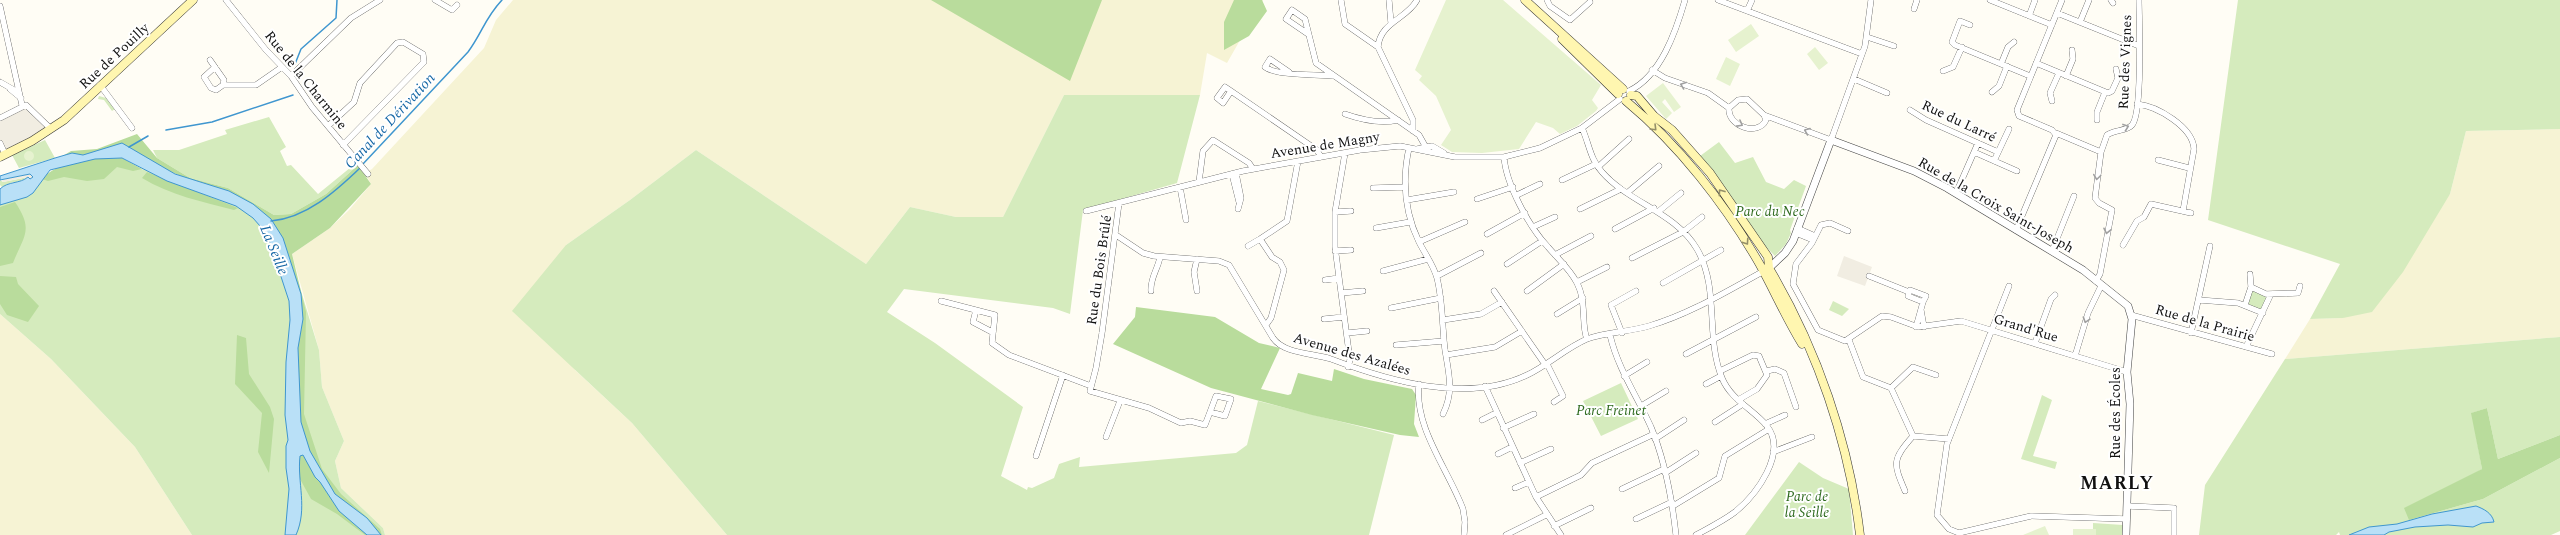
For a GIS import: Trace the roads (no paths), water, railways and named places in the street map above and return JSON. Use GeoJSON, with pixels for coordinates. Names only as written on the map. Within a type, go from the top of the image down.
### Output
{"type":"FeatureCollection","features":[{"type":"Feature","properties":{"kind":"main road","name":"Rue de Pouilly"},"geometry":{"type":"LineString","coordinates":[[2,155],[51,129],[68,117],[100,85],[193,0]]}},
{"type":"Feature","properties":{"kind":"main road"},"geometry":{"type":"LineString","coordinates":[[1525,0],[1624,95],[1690,167],[1726,213],[1766,270],[1805,338],[1833,414],[1846,462],[1860,535]]}},
{"type":"Feature","properties":{"kind":"main road"},"geometry":{"type":"LineString","coordinates":[[1624,95],[1637,96],[1654,116],[1672,130],[1710,173],[1768,257],[1766,270]]}},
{"type":"Feature","properties":{"kind":"street","name":"Rue de la Charmine"},"geometry":{"type":"LineString","coordinates":[[226,0],[291,76],[328,126],[367,173]]}},
{"type":"Feature","properties":{"kind":"street"},"geometry":{"type":"LineString","coordinates":[[291,76],[351,18],[380,0]]}},
{"type":"Feature","properties":{"kind":"street"},"geometry":{"type":"LineString","coordinates":[[435,0],[452,10],[457,5]]}},
{"type":"Feature","properties":{"kind":"street"},"geometry":{"type":"LineString","coordinates":[[1341,0],[1345,24],[1378,47]]}},
{"type":"Feature","properties":{"kind":"street"},"geometry":{"type":"LineString","coordinates":[[1389,0],[1391,23]]}},
{"type":"Feature","properties":{"kind":"street"},"geometry":{"type":"LineString","coordinates":[[1413,131],[1413,120],[1378,47],[1378,41],[1391,23],[1410,11],[1416,0]]}},
{"type":"Feature","properties":{"kind":"street"},"geometry":{"type":"LineString","coordinates":[[1547,0],[1550,6],[1570,20],[1590,2]]}},
{"type":"Feature","properties":{"kind":"street","name":"Avenue de Magny"},"geometry":{"type":"LineString","coordinates":[[1086,211],[1234,173],[1345,153],[1400,146],[1417,149],[1427,148],[1450,156],[1504,157],[1540,148],[1582,128],[1624,95],[1652,70],[1670,41],[1685,0]]}},
{"type":"Feature","properties":{"kind":"street"},"geometry":{"type":"LineString","coordinates":[[1718,0],[1862,54]]}},
{"type":"Feature","properties":{"kind":"street"},"geometry":{"type":"LineString","coordinates":[[1746,11],[1752,0]]}},
{"type":"Feature","properties":{"kind":"street"},"geometry":{"type":"LineString","coordinates":[[1766,270],[1790,246],[1796,231],[1854,79],[1867,37],[1870,0]]}},
{"type":"Feature","properties":{"kind":"street"},"geometry":{"type":"LineString","coordinates":[[1914,9],[1917,0]]}},
{"type":"Feature","properties":{"kind":"street"},"geometry":{"type":"LineString","coordinates":[[1990,0],[2052,25]]}},
{"type":"Feature","properties":{"kind":"street"},"geometry":{"type":"LineString","coordinates":[[2029,16],[2035,0]]}},
{"type":"Feature","properties":{"kind":"street"},"geometry":{"type":"LineString","coordinates":[[2062,0],[2030,76],[2017,110],[2017,114],[2056,133],[2101,152]]}},
{"type":"Feature","properties":{"kind":"street"},"geometry":{"type":"LineString","coordinates":[[2080,22],[2089,0]]}},
{"type":"Feature","properties":{"kind":"street","name":"Rue des Vignes"},"geometry":{"type":"LineString","coordinates":[[2099,283],[2112,210],[2097,201],[2095,193],[2101,152],[2107,135],[2132,125],[2137,104],[2139,0]]}},
{"type":"Feature","properties":{"kind":"street"},"geometry":{"type":"LineString","coordinates":[[0,6],[21,98],[24,105],[51,129]]}},
{"type":"Feature","properties":{"kind":"street"},"geometry":{"type":"LineString","coordinates":[[2057,13],[2139,46]]}},
{"type":"Feature","properties":{"kind":"street"},"geometry":{"type":"LineString","coordinates":[[1970,25],[1960,21],[1952,42],[1962,48],[2030,76]]}},
{"type":"Feature","properties":{"kind":"street"},"geometry":{"type":"LineString","coordinates":[[1308,34],[1313,59],[1334,76],[1413,131],[1427,148]]}},
{"type":"Feature","properties":{"kind":"street"},"geometry":{"type":"LineString","coordinates":[[1867,37],[1894,46]]}},
{"type":"Feature","properties":{"kind":"street"},"geometry":{"type":"LineString","coordinates":[[328,126],[354,102],[360,83],[397,43],[403,42],[423,54],[424,62],[343,145]]}},
{"type":"Feature","properties":{"kind":"street"},"geometry":{"type":"LineString","coordinates":[[2001,64],[2008,47],[2014,42]]}},
{"type":"Feature","properties":{"kind":"street"},"geometry":{"type":"LineString","coordinates":[[1943,70],[1953,67],[1962,48]]}},
{"type":"Feature","properties":{"kind":"street"},"geometry":{"type":"LineString","coordinates":[[2066,76],[2073,59],[2072,50]]}},
{"type":"Feature","properties":{"kind":"street"},"geometry":{"type":"LineString","coordinates":[[210,60],[224,80],[224,85]]}},
{"type":"Feature","properties":{"kind":"street"},"geometry":{"type":"LineString","coordinates":[[2036,63],[2105,92],[2112,91],[2118,78],[2116,69]]}},
{"type":"Feature","properties":{"kind":"street"},"geometry":{"type":"LineString","coordinates":[[1992,92],[1999,86],[2008,66]]}},
{"type":"Feature","properties":{"kind":"street"},"geometry":{"type":"LineString","coordinates":[[215,67],[206,75],[205,80],[214,90],[224,85],[256,85],[282,67]]}},
{"type":"Feature","properties":{"kind":"street"},"geometry":{"type":"LineString","coordinates":[[1652,70],[1665,78],[1708,93],[1729,108],[1729,114],[1734,121],[1748,128],[1755,129],[1762,126],[1766,120],[1764,116]]}},
{"type":"Feature","properties":{"kind":"street"},"geometry":{"type":"LineString","coordinates":[[1290,72],[1334,76]]}},
{"type":"Feature","properties":{"kind":"street"},"geometry":{"type":"LineString","coordinates":[[2052,102],[2050,93],[2059,73]]}},
{"type":"Feature","properties":{"kind":"street"},"geometry":{"type":"LineString","coordinates":[[1854,79],[1887,93]]}},
{"type":"Feature","properties":{"kind":"street"},"geometry":{"type":"LineString","coordinates":[[0,82],[21,98]]}},
{"type":"Feature","properties":{"kind":"street"},"geometry":{"type":"LineString","coordinates":[[100,85],[132,128]]}},
{"type":"Feature","properties":{"kind":"street"},"geometry":{"type":"LineString","coordinates":[[10,89],[18,90]]}},
{"type":"Feature","properties":{"kind":"street"},"geometry":{"type":"LineString","coordinates":[[1231,91],[1317,150],[1321,157]]}},
{"type":"Feature","properties":{"kind":"street"},"geometry":{"type":"LineString","coordinates":[[2097,120],[2097,112],[2105,92]]}},
{"type":"Feature","properties":{"kind":"street","name":"Rue de la Croix Saint-Joseph"},"geometry":{"type":"LineString","coordinates":[[1729,108],[1735,102],[1745,98],[1752,102],[1764,116],[1914,171],[1956,193],[2052,251],[2099,283],[2128,306],[2131,315]]}},
{"type":"Feature","properties":{"kind":"street"},"geometry":{"type":"LineString","coordinates":[[2137,104],[2174,120],[2186,129],[2194,143],[2183,211]]}},
{"type":"Feature","properties":{"kind":"street"},"geometry":{"type":"LineString","coordinates":[[0,118],[24,105]]}},
{"type":"Feature","properties":{"kind":"street","name":"Rue du Larré"},"geometry":{"type":"LineString","coordinates":[[1910,110],[1926,120],[1998,152]]}},
{"type":"Feature","properties":{"kind":"street"},"geometry":{"type":"LineString","coordinates":[[1344,114],[1362,120],[1385,122],[1398,120]]}},
{"type":"Feature","properties":{"kind":"street"},"geometry":{"type":"LineString","coordinates":[[1582,128],[1597,165],[1621,189],[1656,210],[1683,232],[1704,262],[1711,300],[1714,337],[1720,373],[1727,387],[1740,402],[1769,429],[1774,443],[1773,452],[1763,478],[1739,508],[1696,535]]}},
{"type":"Feature","properties":{"kind":"street","name":"Rue du Larré"},"geometry":{"type":"LineString","coordinates":[[1994,161],[2009,129]]}},
{"type":"Feature","properties":{"kind":"street"},"geometry":{"type":"LineString","coordinates":[[2016,230],[2056,133]]}},
{"type":"Feature","properties":{"kind":"street"},"geometry":{"type":"LineString","coordinates":[[1562,180],[1597,165],[1629,139]]}},
{"type":"Feature","properties":{"kind":"street"},"geometry":{"type":"LineString","coordinates":[[1198,182],[1203,151],[1213,140],[1249,163],[1253,169]]}},
{"type":"Feature","properties":{"kind":"street"},"geometry":{"type":"LineString","coordinates":[[0,143],[2,155]]}},
{"type":"Feature","properties":{"kind":"street"},"geometry":{"type":"LineString","coordinates":[[1956,193],[1978,143]]}},
{"type":"Feature","properties":{"kind":"street"},"geometry":{"type":"LineString","coordinates":[[1409,148],[1405,187],[1410,222],[1436,276],[1441,298],[1444,341],[1451,388],[1449,402],[1443,414]]}},
{"type":"Feature","properties":{"kind":"street"},"geometry":{"type":"LineString","coordinates":[[1974,152],[2017,171]]}},
{"type":"Feature","properties":{"kind":"street"},"geometry":{"type":"LineString","coordinates":[[1345,153],[1335,212],[1335,251],[1347,333],[1350,360],[1348,367]]}},
{"type":"Feature","properties":{"kind":"street"},"geometry":{"type":"LineString","coordinates":[[1504,157],[1513,186],[1533,227],[1542,241],[1564,264],[1577,282],[1583,298],[1587,339]]}},
{"type":"Feature","properties":{"kind":"street"},"geometry":{"type":"LineString","coordinates":[[2158,160],[2189,168]]}},
{"type":"Feature","properties":{"kind":"street"},"geometry":{"type":"LineString","coordinates":[[1248,246],[1287,221],[1298,161]]}},
{"type":"Feature","properties":{"kind":"street"},"geometry":{"type":"LineString","coordinates":[[1627,192],[1659,166]]}},
{"type":"Feature","properties":{"kind":"street"},"geometry":{"type":"LineString","coordinates":[[1234,173],[1239,202],[1238,209]]}},
{"type":"Feature","properties":{"kind":"street"},"geometry":{"type":"LineString","coordinates":[[1517,195],[1540,184]]}},
{"type":"Feature","properties":{"kind":"street"},"geometry":{"type":"LineString","coordinates":[[1477,199],[1513,186]]}},
{"type":"Feature","properties":{"kind":"street"},"geometry":{"type":"LineString","coordinates":[[1373,188],[1405,187]]}},
{"type":"Feature","properties":{"kind":"street"},"geometry":{"type":"LineString","coordinates":[[1178,188],[1186,220]]}},
{"type":"Feature","properties":{"kind":"street"},"geometry":{"type":"LineString","coordinates":[[1580,209],[1621,189]]}},
{"type":"Feature","properties":{"kind":"street"},"geometry":{"type":"LineString","coordinates":[[1407,200],[1454,192]]}},
{"type":"Feature","properties":{"kind":"street"},"geometry":{"type":"LineString","coordinates":[[1615,229],[1656,210],[1681,193]]}},
{"type":"Feature","properties":{"kind":"street"},"geometry":{"type":"LineString","coordinates":[[2052,251],[2074,196]]}},
{"type":"Feature","properties":{"kind":"street","name":"Rue du Bois Brûlé"},"geometry":{"type":"LineString","coordinates":[[1091,386],[1101,340],[1119,203]]}},
{"type":"Feature","properties":{"kind":"street"},"geometry":{"type":"LineString","coordinates":[[2123,245],[2137,221],[2144,217],[2151,204],[2191,213]]}},
{"type":"Feature","properties":{"kind":"street"},"geometry":{"type":"LineString","coordinates":[[1335,212],[1351,211]]}},
{"type":"Feature","properties":{"kind":"street"},"geometry":{"type":"LineString","coordinates":[[1487,234],[1525,213]]}},
{"type":"Feature","properties":{"kind":"street"},"geometry":{"type":"LineString","coordinates":[[1533,227],[1555,217]]}},
{"type":"Feature","properties":{"kind":"street"},"geometry":{"type":"LineString","coordinates":[[1632,258],[1683,232],[1702,217]]}},
{"type":"Feature","properties":{"kind":"street"},"geometry":{"type":"LineString","coordinates":[[1376,228],[1410,222]]}},
{"type":"Feature","properties":{"kind":"street"},"geometry":{"type":"LineString","coordinates":[[1419,242],[1465,222]]}},
{"type":"Feature","properties":{"kind":"street"},"geometry":{"type":"LineString","coordinates":[[1848,231],[1827,223],[1819,227],[1814,238],[1796,264],[1793,284],[1820,333],[1842,341],[1849,340],[1882,316],[1891,317],[1916,327],[1923,302],[1908,296],[1910,292],[1869,276]]}},
{"type":"Feature","properties":{"kind":"street"},"geometry":{"type":"LineString","coordinates":[[1796,231],[1814,238]]}},
{"type":"Feature","properties":{"kind":"street","name":"Avenue des Azalées"},"geometry":{"type":"LineString","coordinates":[[1116,235],[1143,253],[1160,257],[1222,262],[1232,267],[1266,325],[1280,345],[1387,379],[1451,388],[1485,386],[1513,380],[1546,364],[1587,339],[1622,333],[1655,324],[1711,300],[1766,270]]}},
{"type":"Feature","properties":{"kind":"street"},"geometry":{"type":"LineString","coordinates":[[1555,255],[1591,236]]}},
{"type":"Feature","properties":{"kind":"street"},"geometry":{"type":"LineString","coordinates":[[1260,239],[1272,257],[1280,262],[1284,270],[1271,318],[1266,325]]}},
{"type":"Feature","properties":{"kind":"street"},"geometry":{"type":"LineString","coordinates":[[1507,264],[1542,241]]}},
{"type":"Feature","properties":{"kind":"street"},"geometry":{"type":"LineString","coordinates":[[2191,333],[2210,246]]}},
{"type":"Feature","properties":{"kind":"street"},"geometry":{"type":"LineString","coordinates":[[1335,251],[1351,250]]}},
{"type":"Feature","properties":{"kind":"street"},"geometry":{"type":"LineString","coordinates":[[1663,283],[1704,262],[1721,250]]}},
{"type":"Feature","properties":{"kind":"street"},"geometry":{"type":"LineString","coordinates":[[1436,276],[1481,253]]}},
{"type":"Feature","properties":{"kind":"street"},"geometry":{"type":"LineString","coordinates":[[1152,291],[1151,280],[1158,269],[1160,257]]}},
{"type":"Feature","properties":{"kind":"street"},"geometry":{"type":"LineString","coordinates":[[1196,259],[1194,272],[1197,291]]}},
{"type":"Feature","properties":{"kind":"street"},"geometry":{"type":"LineString","coordinates":[[1383,271],[1428,259]]}},
{"type":"Feature","properties":{"kind":"street"},"geometry":{"type":"LineString","coordinates":[[1527,292],[1564,264]]}},
{"type":"Feature","properties":{"kind":"street"},"geometry":{"type":"LineString","coordinates":[[1577,282],[1608,267]]}},
{"type":"Feature","properties":{"kind":"street"},"geometry":{"type":"LineString","coordinates":[[2245,305],[2251,287],[2250,274]]}},
{"type":"Feature","properties":{"kind":"street"},"geometry":{"type":"LineString","coordinates":[[1325,280],[1339,278]]}},
{"type":"Feature","properties":{"kind":"street"},"geometry":{"type":"LineString","coordinates":[[2075,356],[2099,283]]}},
{"type":"Feature","properties":{"kind":"street"},"geometry":{"type":"LineString","coordinates":[[2008,286],[1948,442],[1937,508],[1939,517],[1950,529],[1959,533],[2031,516],[2127,519]]}},
{"type":"Feature","properties":{"kind":"street"},"geometry":{"type":"LineString","coordinates":[[2251,287],[2271,294],[2298,293],[2300,286]]}},
{"type":"Feature","properties":{"kind":"street"},"geometry":{"type":"LineString","coordinates":[[1341,293],[1362,291]]}},
{"type":"Feature","properties":{"kind":"street"},"geometry":{"type":"LineString","coordinates":[[1494,291],[1546,364],[1563,396],[1554,402]]}},
{"type":"Feature","properties":{"kind":"street"},"geometry":{"type":"LineString","coordinates":[[1622,333],[1611,305],[1636,291]]}},
{"type":"Feature","properties":{"kind":"street"},"geometry":{"type":"LineString","coordinates":[[2246,348],[2271,294]]}},
{"type":"Feature","properties":{"kind":"street"},"geometry":{"type":"LineString","coordinates":[[2035,343],[2051,299],[2055,295]]}},
{"type":"Feature","properties":{"kind":"street"},"geometry":{"type":"LineString","coordinates":[[1391,308],[1441,298]]}},
{"type":"Feature","properties":{"kind":"street"},"geometry":{"type":"LineString","coordinates":[[1557,314],[1583,298]]}},
{"type":"Feature","properties":{"kind":"street"},"geometry":{"type":"LineString","coordinates":[[2199,300],[2245,305],[2263,313]]}},
{"type":"Feature","properties":{"kind":"street"},"geometry":{"type":"LineString","coordinates":[[941,301],[995,315],[992,343],[1009,355],[1091,386],[1090,391],[1120,401],[1149,408],[1185,423],[1190,421],[1205,426],[1210,412]]}},
{"type":"Feature","properties":{"kind":"street"},"geometry":{"type":"LineString","coordinates":[[1443,320],[1481,314],[1502,302]]}},
{"type":"Feature","properties":{"kind":"street"},"geometry":{"type":"LineString","coordinates":[[976,310],[973,322],[992,332]]}},
{"type":"Feature","properties":{"kind":"street"},"geometry":{"type":"LineString","coordinates":[[1921,310],[1924,327]]}},
{"type":"Feature","properties":{"kind":"street","name":"Rue de la Prairie"},"geometry":{"type":"LineString","coordinates":[[2131,315],[2191,333],[2272,354]]}},
{"type":"Feature","properties":{"kind":"street","name":"Rue des Écoles"},"geometry":{"type":"LineString","coordinates":[[2126,535],[2130,404],[2127,372],[2131,315]]}},
{"type":"Feature","properties":{"kind":"street"},"geometry":{"type":"LineString","coordinates":[[1324,319],[1344,317]]}},
{"type":"Feature","properties":{"kind":"street"},"geometry":{"type":"LineString","coordinates":[[1686,354],[1714,337],[1756,317]]}},
{"type":"Feature","properties":{"kind":"street","name":"Grand'Rue"},"geometry":{"type":"LineString","coordinates":[[1916,327],[1961,321],[2127,372]]}},
{"type":"Feature","properties":{"kind":"street"},"geometry":{"type":"LineString","coordinates":[[1347,333],[1367,331]]}},
{"type":"Feature","properties":{"kind":"street"},"geometry":{"type":"LineString","coordinates":[[1446,354],[1495,348],[1522,331]]}},
{"type":"Feature","properties":{"kind":"street"},"geometry":{"type":"LineString","coordinates":[[1610,335],[1616,358],[1624,376],[1641,406],[1654,437],[1672,504],[1676,535]]}},
{"type":"Feature","properties":{"kind":"street"},"geometry":{"type":"LineString","coordinates":[[1849,340],[1864,377],[1891,388],[1913,436]]}},
{"type":"Feature","properties":{"kind":"street"},"geometry":{"type":"LineString","coordinates":[[1396,345],[1444,341]]}},
{"type":"Feature","properties":{"kind":"street"},"geometry":{"type":"LineString","coordinates":[[1706,384],[1720,373],[1756,354],[1767,371],[1765,379],[1758,389],[1716,422]]}},
{"type":"Feature","properties":{"kind":"street"},"geometry":{"type":"LineString","coordinates":[[1624,376],[1647,362]]}},
{"type":"Feature","properties":{"kind":"street"},"geometry":{"type":"LineString","coordinates":[[1891,388],[1913,367],[1936,375]]}},
{"type":"Feature","properties":{"kind":"street"},"geometry":{"type":"LineString","coordinates":[[1767,371],[1775,369],[1784,373],[1796,407]]}},
{"type":"Feature","properties":{"kind":"street"},"geometry":{"type":"LineString","coordinates":[[1036,456],[1063,375]]}},
{"type":"Feature","properties":{"kind":"street"},"geometry":{"type":"LineString","coordinates":[[1419,384],[1418,393],[1423,424],[1463,509],[1465,522],[1464,535]]}},
{"type":"Feature","properties":{"kind":"street"},"geometry":{"type":"LineString","coordinates":[[1485,386],[1496,413],[1536,497],[1546,515],[1561,535]]}},
{"type":"Feature","properties":{"kind":"street"},"geometry":{"type":"LineString","coordinates":[[1641,406],[1666,391]]}},
{"type":"Feature","properties":{"kind":"street"},"geometry":{"type":"LineString","coordinates":[[1106,436],[1120,401]]}},
{"type":"Feature","properties":{"kind":"street"},"geometry":{"type":"LineString","coordinates":[[1482,420],[1496,413]]}},
{"type":"Feature","properties":{"kind":"street"},"geometry":{"type":"LineString","coordinates":[[1503,428],[1534,414]]}},
{"type":"Feature","properties":{"kind":"street"},"geometry":{"type":"LineString","coordinates":[[1765,424],[1785,415]]}},
{"type":"Feature","properties":{"kind":"street"},"geometry":{"type":"LineString","coordinates":[[1536,497],[1581,475],[1592,463],[1654,437],[1684,420]]}},
{"type":"Feature","properties":{"kind":"street"},"geometry":{"type":"LineString","coordinates":[[1636,519],[1672,504],[1719,478],[1726,456],[1769,429]]}},
{"type":"Feature","properties":{"kind":"street"},"geometry":{"type":"LineString","coordinates":[[1913,436],[1948,442]]}},
{"type":"Feature","properties":{"kind":"street"},"geometry":{"type":"LineString","coordinates":[[1905,491],[1897,471],[1895,461],[1900,450],[1913,436]]}},
{"type":"Feature","properties":{"kind":"street"},"geometry":{"type":"LineString","coordinates":[[1773,452],[1812,437]]}},
{"type":"Feature","properties":{"kind":"street"},"geometry":{"type":"LineString","coordinates":[[1498,454],[1512,447]]}},
{"type":"Feature","properties":{"kind":"street"},"geometry":{"type":"LineString","coordinates":[[1520,463],[1551,449]]}},
{"type":"Feature","properties":{"kind":"street"},"geometry":{"type":"LineString","coordinates":[[1622,489],[1664,471],[1696,453]]}},
{"type":"Feature","properties":{"kind":"street"},"geometry":{"type":"LineString","coordinates":[[1515,488],[1529,482]]}},
{"type":"Feature","properties":{"kind":"street"},"geometry":{"type":"LineString","coordinates":[[2127,506],[2174,508],[2174,535]]}},
{"type":"Feature","properties":{"kind":"street"},"geometry":{"type":"LineString","coordinates":[[1554,526],[1591,508]]}},
{"type":"Feature","properties":{"kind":"street"},"geometry":{"type":"LineString","coordinates":[[1506,535],[1546,515]]}},
{"type":"Feature","properties":{"kind":"water","name":"La Seille"},"geometry":{"type":"Polygon","coordinates":[[[122,143],[175,174],[229,191],[253,204],[271,219],[283,238],[301,294],[303,319],[298,348],[301,422],[310,451],[335,494],[367,518],[381,535],[367,535],[339,511],[320,482],[315,477],[303,455],[300,456],[299,466],[302,505],[299,525],[296,535],[285,535],[289,489],[286,468],[286,446],[288,440],[285,415],[286,362],[290,320],[289,301],[267,234],[253,218],[236,206],[167,181],[122,158],[95,159],[50,170],[33,193],[27,197],[0,205],[0,189],[3,186],[21,181],[28,177],[30,179],[33,177],[30,174],[0,180],[0,176],[72,153],[83,155],[122,143]]]}},
{"type":"Feature","properties":{"kind":"water"},"geometry":{"type":"Polygon","coordinates":[[[2476,506],[2490,514],[2494,522],[2482,523],[2473,527],[2448,525],[2415,527],[2389,532],[2384,535],[2349,535],[2369,527],[2397,524],[2432,514],[2476,506]]]}},
{"type":"Feature","properties":{"kind":"waterway"},"geometry":{"type":"LineString","coordinates":[[295,64],[301,49],[336,18],[337,0]]}},
{"type":"Feature","properties":{"kind":"waterway","name":"Canal de Dérivation"},"geometry":{"type":"LineString","coordinates":[[362,165],[468,52],[487,19],[502,0]]}},
{"type":"Feature","properties":{"kind":"waterway"},"geometry":{"type":"LineString","coordinates":[[166,130],[212,122],[293,95]]}},
{"type":"Feature","properties":{"kind":"waterway"},"geometry":{"type":"LineString","coordinates":[[129,147],[148,136]]}},
{"type":"Feature","properties":{"kind":"waterway","name":"Canal de Dérivation"},"geometry":{"type":"LineString","coordinates":[[271,221],[284,219],[308,209],[330,195],[360,168]]}},
{"type":"Feature","properties":{"kind":"district","name":"MARLY"},"geometry":{"type":"Point","coordinates":[2117,483]}},
{"type":"Feature","properties":{"kind":"park label","name":"Parc du Nec"},"geometry":{"type":"Point","coordinates":[1770,211]}},
{"type":"Feature","properties":{"kind":"park label","name":"Parc Freinet"},"geometry":{"type":"Point","coordinates":[1611,410]}},
{"type":"Feature","properties":{"kind":"park label","name":"Parc de la Seille"},"geometry":{"type":"Point","coordinates":[1807,504]}}]}
